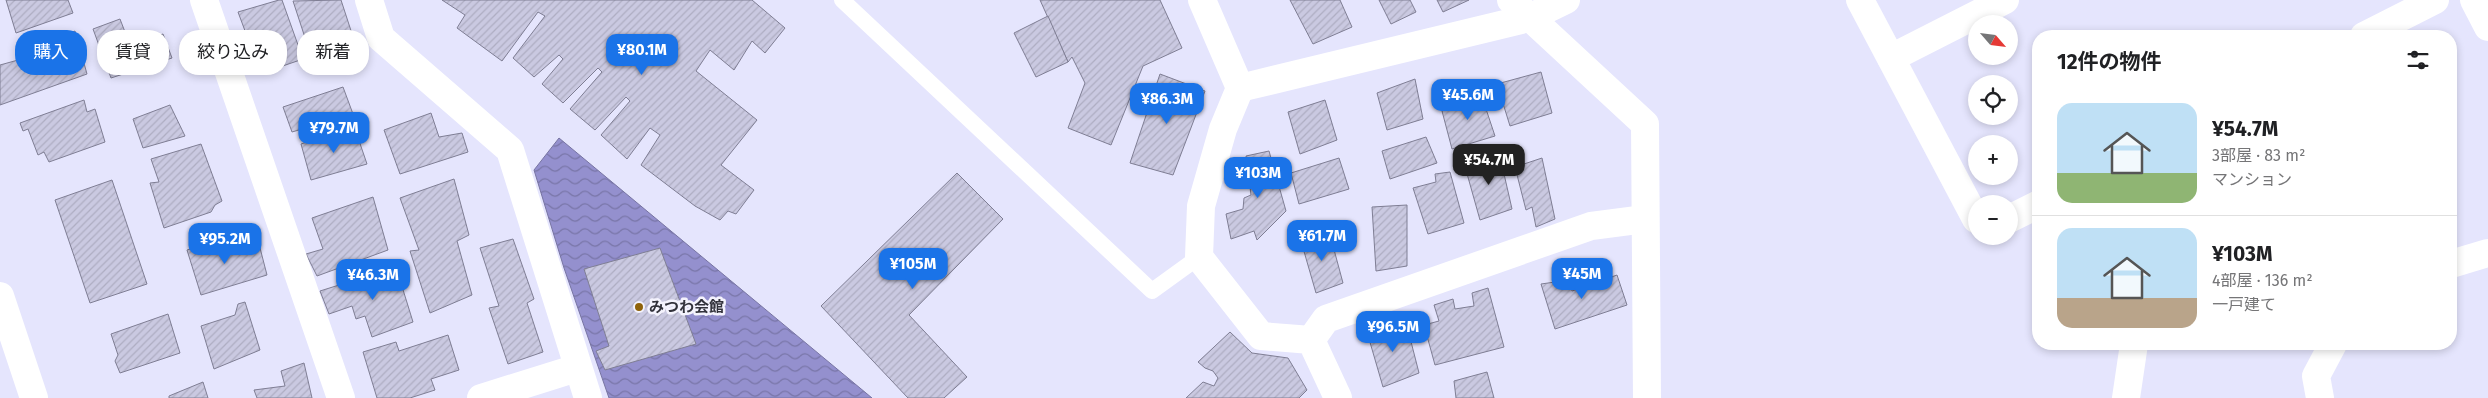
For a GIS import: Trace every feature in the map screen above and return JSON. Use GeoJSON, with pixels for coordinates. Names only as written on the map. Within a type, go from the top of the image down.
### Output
{"type":"FeatureCollection","features":[{"type":"Feature","properties":{"kind":"street"},"geometry":{"type":"LineString","coordinates":[[204,0],[341,398]]}},
{"type":"Feature","properties":{"kind":"street"},"geometry":{"type":"LineString","coordinates":[[369,0],[381,38],[510,150],[588,398]]}},
{"type":"Feature","properties":{"kind":"street"},"geometry":{"type":"LineString","coordinates":[[1202,0],[1240,88],[1223,130],[1200,206],[1199,257],[1262,336],[1311,340]]}},
{"type":"Feature","properties":{"kind":"street"},"geometry":{"type":"LineString","coordinates":[[1240,88],[1520,9],[1566,0]]}},
{"type":"Feature","properties":{"kind":"street"},"geometry":{"type":"LineString","coordinates":[[1860,0],[1968,204]]}},
{"type":"Feature","properties":{"kind":"street"},"geometry":{"type":"LineString","coordinates":[[1891,58],[2005,0]]}},
{"type":"Feature","properties":{"kind":"street"},"geometry":{"type":"LineString","coordinates":[[2376,30],[2435,0]]}},
{"type":"Feature","properties":{"kind":"street"},"geometry":{"type":"LineString","coordinates":[[2474,0],[2488,27]]}},
{"type":"Feature","properties":{"kind":"street"},"geometry":{"type":"LineString","coordinates":[[1520,9],[1645,124],[1647,398]]}},
{"type":"Feature","properties":{"kind":"street"},"geometry":{"type":"LineString","coordinates":[[2018,214],[2032,208]]}},
{"type":"Feature","properties":{"kind":"street"},"geometry":{"type":"LineString","coordinates":[[1311,340],[1326,319],[1590,226],[1645,219]]}},
{"type":"Feature","properties":{"kind":"street"},"geometry":{"type":"LineString","coordinates":[[2457,262],[2488,253]]}},
{"type":"Feature","properties":{"kind":"street"},"geometry":{"type":"LineString","coordinates":[[0,296],[34,398]]}},
{"type":"Feature","properties":{"kind":"street"},"geometry":{"type":"LineString","coordinates":[[1311,340],[1335,396]]}},
{"type":"Feature","properties":{"kind":"street"},"geometry":{"type":"LineString","coordinates":[[2126,398],[2133,350]]}},
{"type":"Feature","properties":{"kind":"street"},"geometry":{"type":"LineString","coordinates":[[2320,398],[2316,376],[2330,350]]}},
{"type":"Feature","properties":{"kind":"street"},"geometry":{"type":"LineString","coordinates":[[481,398],[577,368]]}},
{"type":"Feature","properties":{"kind":"lane"},"geometry":{"type":"LineString","coordinates":[[842,0],[1152,291],[1199,257]]}},
{"type":"Feature","properties":{"kind":"water"},"geometry":{"type":"Polygon","coordinates":[[[559,138],[872,398],[609,398],[564,268],[534,170],[559,138]]]}},
{"type":"Feature","properties":{"kind":"building"},"geometry":{"type":"Polygon","coordinates":[[[6,0],[68,0],[73,13],[25,30],[15,30],[6,0]]]}},
{"type":"Feature","properties":{"kind":"building"},"geometry":{"type":"Polygon","coordinates":[[[282,0],[297,42],[297,61],[287,64],[287,30],[245,30],[238,12],[282,0]]]}},
{"type":"Feature","properties":{"kind":"building"},"geometry":{"type":"Polygon","coordinates":[[[341,0],[351,30],[302,30],[293,1],[341,0]]]}},
{"type":"Feature","properties":{"kind":"building"},"geometry":{"type":"Polygon","coordinates":[[[442,0],[752,0],[785,28],[765,53],[752,41],[734,70],[710,50],[696,71],[757,120],[721,165],[754,190],[736,214],[728,211],[720,220],[695,206],[641,165],[660,135],[650,128],[627,159],[601,135],[630,101],[626,97],[595,130],[570,109],[602,72],[598,68],[563,103],[542,84],[563,59],[559,55],[534,77],[513,58],[545,16],[538,12],[502,61],[457,28],[465,15],[442,0]]]}},
{"type":"Feature","properties":{"kind":"building"},"geometry":{"type":"Polygon","coordinates":[[[1040,0],[1160,0],[1182,48],[1143,66],[1111,145],[1068,128],[1085,83],[1072,57],[1068,62],[1040,0]]]}},
{"type":"Feature","properties":{"kind":"building"},"geometry":{"type":"Polygon","coordinates":[[[1290,0],[1340,0],[1352,27],[1313,44],[1290,0]]]}},
{"type":"Feature","properties":{"kind":"building"},"geometry":{"type":"Polygon","coordinates":[[[1379,0],[1410,0],[1416,12],[1391,24],[1379,0]]]}},
{"type":"Feature","properties":{"kind":"building"},"geometry":{"type":"Polygon","coordinates":[[[1437,0],[1469,0],[1443,12],[1437,0]]]}},
{"type":"Feature","properties":{"kind":"building"},"geometry":{"type":"Polygon","coordinates":[[[1048,16],[1068,62],[1036,77],[1014,33],[1048,16]]]}},
{"type":"Feature","properties":{"kind":"building"},"geometry":{"type":"Polygon","coordinates":[[[120,19],[124,30],[97,30],[97,40],[93,29],[120,19]]]}},
{"type":"Feature","properties":{"kind":"building"},"geometry":{"type":"Polygon","coordinates":[[[15,61],[15,75],[84,75],[0,105],[0,65],[15,61]]]}},
{"type":"Feature","properties":{"kind":"building"},"geometry":{"type":"Polygon","coordinates":[[[1541,72],[1552,113],[1510,126],[1497,84],[1541,72]]]}},
{"type":"Feature","properties":{"kind":"building"},"geometry":{"type":"Polygon","coordinates":[[[1160,74],[1205,91],[1173,175],[1130,163],[1160,74]]]}},
{"type":"Feature","properties":{"kind":"building"},"geometry":{"type":"Polygon","coordinates":[[[1415,79],[1423,119],[1387,130],[1377,93],[1415,79]]]}},
{"type":"Feature","properties":{"kind":"building"},"geometry":{"type":"Polygon","coordinates":[[[343,87],[353,114],[292,132],[283,107],[343,87]]]}},
{"type":"Feature","properties":{"kind":"building"},"geometry":{"type":"Polygon","coordinates":[[[1473,92],[1477,99],[1482,97],[1495,136],[1452,149],[1442,111],[1456,106],[1454,98],[1473,92]]]}},
{"type":"Feature","properties":{"kind":"building"},"geometry":{"type":"Polygon","coordinates":[[[84,100],[87,112],[95,109],[105,142],[49,162],[44,152],[38,155],[28,129],[23,131],[20,123],[84,100]]]}},
{"type":"Feature","properties":{"kind":"building"},"geometry":{"type":"Polygon","coordinates":[[[1325,100],[1337,140],[1300,154],[1288,112],[1325,100]]]}},
{"type":"Feature","properties":{"kind":"building"},"geometry":{"type":"Polygon","coordinates":[[[170,105],[185,136],[143,148],[133,119],[170,105]]]}},
{"type":"Feature","properties":{"kind":"building"},"geometry":{"type":"Polygon","coordinates":[[[431,113],[439,137],[462,133],[468,152],[400,174],[384,130],[431,113]]]}},
{"type":"Feature","properties":{"kind":"building"},"geometry":{"type":"Polygon","coordinates":[[[354,126],[367,164],[311,180],[301,144],[354,126]]]}},
{"type":"Feature","properties":{"kind":"building"},"geometry":{"type":"Polygon","coordinates":[[[1426,137],[1437,163],[1390,179],[1382,151],[1426,137]]]}},
{"type":"Feature","properties":{"kind":"building"},"geometry":{"type":"Polygon","coordinates":[[[201,144],[222,201],[215,205],[211,212],[164,228],[150,183],[159,182],[151,159],[201,144]]]}},
{"type":"Feature","properties":{"kind":"building"},"geometry":{"type":"Polygon","coordinates":[[[1269,151],[1286,211],[1257,240],[1254,231],[1231,239],[1226,214],[1243,209],[1244,198],[1251,195],[1246,156],[1269,151]]]}},
{"type":"Feature","properties":{"kind":"building"},"geometry":{"type":"Polygon","coordinates":[[[1499,152],[1512,209],[1480,220],[1464,163],[1499,152]]]}},
{"type":"Feature","properties":{"kind":"building"},"geometry":{"type":"Polygon","coordinates":[[[1339,158],[1349,189],[1299,204],[1291,173],[1339,158]]]}},
{"type":"Feature","properties":{"kind":"building"},"geometry":{"type":"Polygon","coordinates":[[[1542,158],[1555,219],[1536,227],[1532,207],[1526,210],[1515,167],[1542,158]]]}},
{"type":"Feature","properties":{"kind":"building"},"geometry":{"type":"Polygon","coordinates":[[[1450,172],[1464,223],[1428,234],[1413,188],[1436,182],[1435,174],[1450,172]]]}},
{"type":"Feature","properties":{"kind":"building"},"geometry":{"type":"Polygon","coordinates":[[[957,173],[1003,219],[909,315],[967,377],[944,398],[908,398],[821,306],[957,173]]]}},
{"type":"Feature","properties":{"kind":"building"},"geometry":{"type":"Polygon","coordinates":[[[454,179],[469,235],[457,241],[472,295],[430,313],[410,251],[419,250],[400,198],[454,179]]]}},
{"type":"Feature","properties":{"kind":"building"},"geometry":{"type":"Polygon","coordinates":[[[112,180],[147,284],[90,303],[55,200],[112,180]]]}},
{"type":"Feature","properties":{"kind":"building"},"geometry":{"type":"Polygon","coordinates":[[[373,197],[388,250],[317,276],[306,254],[323,249],[312,218],[373,197]]]}},
{"type":"Feature","properties":{"kind":"building"},"geometry":{"type":"Polygon","coordinates":[[[1407,205],[1407,266],[1376,271],[1372,207],[1407,205]]]}},
{"type":"Feature","properties":{"kind":"building"},"geometry":{"type":"Polygon","coordinates":[[[1329,231],[1343,283],[1316,293],[1301,241],[1329,231]]]}},
{"type":"Feature","properties":{"kind":"building"},"geometry":{"type":"Polygon","coordinates":[[[236,235],[241,254],[259,244],[267,275],[201,295],[187,250],[236,235]]]}},
{"type":"Feature","properties":{"kind":"building"},"geometry":{"type":"Polygon","coordinates":[[[513,239],[534,299],[527,303],[543,352],[508,364],[489,308],[499,306],[480,248],[513,239]]]}},
{"type":"Feature","properties":{"kind":"building","name":"みつわ会館"},"geometry":{"type":"Polygon","coordinates":[[[660,248],[696,344],[605,370],[596,351],[609,346],[584,269],[660,248]]]}},
{"type":"Feature","properties":{"kind":"building"},"geometry":{"type":"Polygon","coordinates":[[[396,267],[413,322],[372,337],[365,316],[356,319],[352,306],[329,314],[320,291],[396,267]]]}},
{"type":"Feature","properties":{"kind":"building"},"geometry":{"type":"Polygon","coordinates":[[[1617,275],[1627,305],[1555,329],[1541,284],[1569,280],[1572,291],[1617,275]]]}},
{"type":"Feature","properties":{"kind":"building"},"geometry":{"type":"Polygon","coordinates":[[[1488,288],[1504,347],[1435,365],[1424,325],[1439,321],[1434,305],[1453,299],[1455,309],[1474,306],[1472,293],[1488,288]]]}},
{"type":"Feature","properties":{"kind":"building"},"geometry":{"type":"Polygon","coordinates":[[[245,302],[260,350],[214,369],[201,326],[235,315],[238,304],[245,302]]]}},
{"type":"Feature","properties":{"kind":"building"},"geometry":{"type":"Polygon","coordinates":[[[168,314],[180,353],[120,373],[115,361],[118,355],[111,334],[168,314]]]}},
{"type":"Feature","properties":{"kind":"building"},"geometry":{"type":"Polygon","coordinates":[[[1406,322],[1419,373],[1383,387],[1367,332],[1406,322]]]}},
{"type":"Feature","properties":{"kind":"building"},"geometry":{"type":"Polygon","coordinates":[[[1230,332],[1252,353],[1288,358],[1307,390],[1299,398],[1186,398],[1203,382],[1214,386],[1218,378],[1213,371],[1205,368],[1198,362],[1230,332]]]}},
{"type":"Feature","properties":{"kind":"building"},"geometry":{"type":"Polygon","coordinates":[[[448,335],[459,370],[431,379],[435,390],[410,398],[377,398],[363,352],[396,342],[399,351],[448,335]]]}},
{"type":"Feature","properties":{"kind":"building"},"geometry":{"type":"Polygon","coordinates":[[[304,363],[312,398],[257,398],[254,390],[285,386],[281,371],[304,363]]]}},
{"type":"Feature","properties":{"kind":"building"},"geometry":{"type":"Polygon","coordinates":[[[1487,372],[1494,398],[1456,398],[1454,381],[1487,372]]]}},
{"type":"Feature","properties":{"kind":"building"},"geometry":{"type":"Polygon","coordinates":[[[203,382],[208,398],[169,398],[169,396],[203,382]]]}},
{"type":"Feature","properties":{"kind":"place","name":"みつわ会館"},"geometry":{"type":"Point","coordinates":[639,307]}}]}
